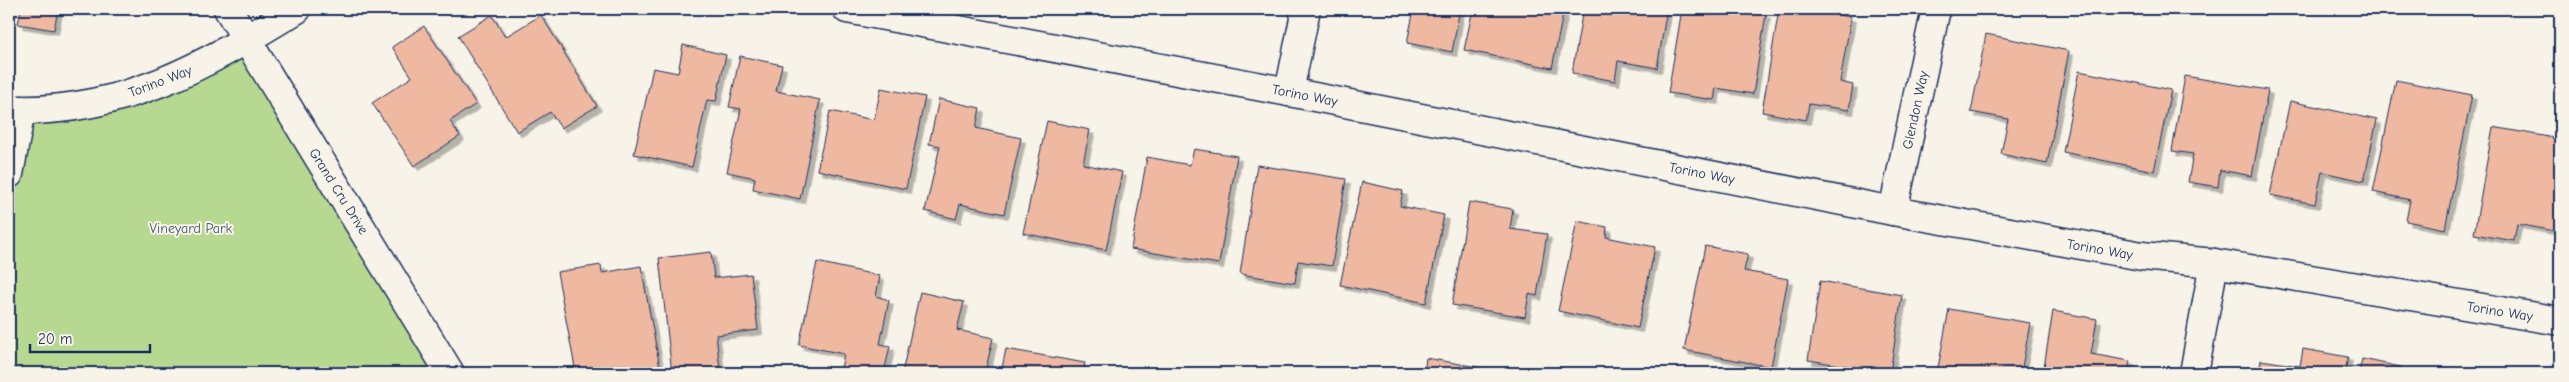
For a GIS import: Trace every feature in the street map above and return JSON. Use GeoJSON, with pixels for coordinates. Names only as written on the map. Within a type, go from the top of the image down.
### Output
{"type":"FeatureCollection","features":[{"type":"Feature","properties":{"kind":"street","name":"Grand Cru Drive"},"geometry":{"type":"LineString","coordinates":[[228,9],[450,373]]}},
{"type":"Feature","properties":{"kind":"street","name":"Torino Way"},"geometry":{"type":"LineString","coordinates":[[15,110],[85,106],[148,89],[208,62],[297,9]]}},
{"type":"Feature","properties":{"kind":"street","name":"Torino Way"},"geometry":{"type":"LineString","coordinates":[[846,9],[1289,92],[1893,211],[2142,256],[2214,264],[2560,321]]}},
{"type":"Feature","properties":{"kind":"street"},"geometry":{"type":"LineString","coordinates":[[1289,92],[1306,9]]}},
{"type":"Feature","properties":{"kind":"street","name":"Glendon Way"},"geometry":{"type":"LineString","coordinates":[[1893,211],[1936,9]]}},
{"type":"Feature","properties":{"kind":"street"},"geometry":{"type":"LineString","coordinates":[[9,174],[15,110]]}},
{"type":"Feature","properties":{"kind":"street"},"geometry":{"type":"LineString","coordinates":[[2194,373],[2214,264]]}},
{"type":"Feature","properties":{"kind":"green space","name":"Vineyard Park"},"geometry":{"type":"Polygon","coordinates":[[[246,40],[450,373],[9,373],[9,174],[21,110],[85,106],[246,40]]]}},
{"type":"Feature","properties":{"kind":"building"},"geometry":{"type":"Polygon","coordinates":[[[21,9],[58,9],[54,30],[18,24],[21,9]]]}},
{"type":"Feature","properties":{"kind":"building"},"geometry":{"type":"Polygon","coordinates":[[[1414,9],[1460,9],[1452,52],[1407,43],[1414,9]]]}},
{"type":"Feature","properties":{"kind":"building"},"geometry":{"type":"Polygon","coordinates":[[[1473,9],[1564,9],[1552,68],[1464,50],[1473,9]]]}},
{"type":"Feature","properties":{"kind":"building"},"geometry":{"type":"Polygon","coordinates":[[[1583,9],[1667,9],[1657,68],[1618,61],[1615,81],[1572,73],[1583,9]]]}},
{"type":"Feature","properties":{"kind":"building"},"geometry":{"type":"Polygon","coordinates":[[[1682,9],[1735,9],[1766,14],[1753,94],[1716,88],[1714,100],[1668,93],[1682,9]]]}},
{"type":"Feature","properties":{"kind":"building"},"geometry":{"type":"Polygon","coordinates":[[[1779,9],[1802,9],[1851,17],[1840,82],[1853,85],[1849,110],[1809,104],[1806,120],[1762,112],[1779,9]]]}},
{"type":"Feature","properties":{"kind":"building"},"geometry":{"type":"Polygon","coordinates":[[[492,15],[505,37],[541,15],[597,106],[561,128],[550,112],[517,132],[458,36],[492,15]]]}},
{"type":"Feature","properties":{"kind":"building"},"geometry":{"type":"Polygon","coordinates":[[[424,26],[476,104],[450,121],[460,136],[414,166],[372,103],[412,77],[392,47],[424,26]]]}},
{"type":"Feature","properties":{"kind":"building"},"geometry":{"type":"Polygon","coordinates":[[[1986,34],[2069,51],[2047,164],[2001,154],[2008,119],[1971,112],[1986,34]]]}},
{"type":"Feature","properties":{"kind":"building"},"geometry":{"type":"Polygon","coordinates":[[[683,45],[726,55],[716,101],[707,100],[692,167],[634,154],[653,68],[678,73],[683,45]]]}},
{"type":"Feature","properties":{"kind":"building"},"geometry":{"type":"Polygon","coordinates":[[[740,56],[782,65],[776,91],[820,100],[800,199],[753,189],[755,178],[727,172],[741,109],[729,107],[740,56]]]}},
{"type":"Feature","properties":{"kind":"building"},"geometry":{"type":"Polygon","coordinates":[[[2079,71],[2171,90],[2154,171],[2063,152],[2079,71]]]}},
{"type":"Feature","properties":{"kind":"building"},"geometry":{"type":"Polygon","coordinates":[[[2185,76],[2268,90],[2252,176],[2220,170],[2218,187],[2188,182],[2193,154],[2172,151],[2185,76]]]}},
{"type":"Feature","properties":{"kind":"building"},"geometry":{"type":"Polygon","coordinates":[[[2396,80],[2472,95],[2445,229],[2406,221],[2410,200],[2373,192],[2396,80]]]}},
{"type":"Feature","properties":{"kind":"building"},"geometry":{"type":"Polygon","coordinates":[[[881,88],[925,97],[906,189],[817,170],[830,111],[874,120],[881,88]]]}},
{"type":"Feature","properties":{"kind":"building"},"geometry":{"type":"Polygon","coordinates":[[[939,99],[980,108],[976,128],[1021,138],[1004,214],[960,204],[956,219],[925,211],[940,146],[929,144],[939,99]]]}},
{"type":"Feature","properties":{"kind":"building"},"geometry":{"type":"Polygon","coordinates":[[[2290,101],[2377,120],[2364,181],[2322,172],[2315,204],[2270,195],[2290,101]]]}},
{"type":"Feature","properties":{"kind":"building"},"geometry":{"type":"Polygon","coordinates":[[[1047,121],[1090,130],[1083,164],[1122,172],[1106,250],[1023,233],[1047,121]]]}},
{"type":"Feature","properties":{"kind":"building"},"geometry":{"type":"Polygon","coordinates":[[[2493,127],[2560,139],[2560,232],[2517,224],[2514,241],[2474,234],[2493,127]]]}},
{"type":"Feature","properties":{"kind":"building"},"geometry":{"type":"Polygon","coordinates":[[[1194,149],[1237,156],[1219,264],[1131,249],[1147,157],[1190,165],[1194,149]]]}},
{"type":"Feature","properties":{"kind":"building"},"geometry":{"type":"Polygon","coordinates":[[[1257,165],[1346,179],[1332,266],[1298,261],[1295,283],[1240,274],[1257,165]]]}},
{"type":"Feature","properties":{"kind":"building"},"geometry":{"type":"Polygon","coordinates":[[[1362,182],[1403,191],[1400,206],[1444,215],[1426,303],[1340,285],[1362,182]]]}},
{"type":"Feature","properties":{"kind":"building"},"geometry":{"type":"Polygon","coordinates":[[[1469,202],[1513,209],[1510,229],[1547,234],[1537,296],[1529,294],[1525,317],[1452,305],[1469,202]]]}},
{"type":"Feature","properties":{"kind":"building"},"geometry":{"type":"Polygon","coordinates":[[[1577,221],[1607,227],[1606,237],[1655,247],[1638,328],[1558,311],[1577,221]]]}},
{"type":"Feature","properties":{"kind":"building"},"geometry":{"type":"Polygon","coordinates":[[[1705,246],[1748,254],[1744,271],[1788,279],[1771,367],[1684,350],[1705,246]]]}},
{"type":"Feature","properties":{"kind":"building"},"geometry":{"type":"Polygon","coordinates":[[[711,252],[714,278],[751,274],[758,330],[716,335],[720,369],[672,373],[659,258],[711,252]]]}},
{"type":"Feature","properties":{"kind":"building"},"geometry":{"type":"Polygon","coordinates":[[[817,262],[880,276],[876,296],[889,300],[880,344],[890,346],[884,373],[840,373],[844,354],[799,345],[817,262]]]}},
{"type":"Feature","properties":{"kind":"building"},"geometry":{"type":"Polygon","coordinates":[[[601,265],[602,273],[641,266],[661,373],[620,373],[619,365],[576,373],[557,272],[601,265]]]}},
{"type":"Feature","properties":{"kind":"building"},"geometry":{"type":"Polygon","coordinates":[[[1820,281],[1902,295],[1890,373],[1808,360],[1820,281]]]}},
{"type":"Feature","properties":{"kind":"building"},"geometry":{"type":"Polygon","coordinates":[[[920,292],[964,302],[957,330],[993,338],[985,373],[902,373],[920,292]]]}},
{"type":"Feature","properties":{"kind":"building"},"geometry":{"type":"Polygon","coordinates":[[[1949,309],[2030,323],[2021,373],[1937,373],[1949,309]]]}},
{"type":"Feature","properties":{"kind":"building"},"geometry":{"type":"Polygon","coordinates":[[[2053,311],[2097,319],[2091,354],[2130,361],[2128,373],[2043,373],[2053,311]]]}},
{"type":"Feature","properties":{"kind":"building"},"geometry":{"type":"Polygon","coordinates":[[[1006,349],[1085,363],[1083,373],[1001,373],[1006,349]]]}},
{"type":"Feature","properties":{"kind":"building"},"geometry":{"type":"Polygon","coordinates":[[[2303,349],[2348,357],[2345,373],[2259,373],[2261,360],[2300,366],[2303,349]]]}},
{"type":"Feature","properties":{"kind":"building"},"geometry":{"type":"Polygon","coordinates":[[[1426,358],[1511,373],[1424,373],[1426,358]]]}},
{"type":"Feature","properties":{"kind":"building"},"geometry":{"type":"Polygon","coordinates":[[[2362,359],[2401,367],[2400,373],[2359,373],[2362,359]]]}}]}
